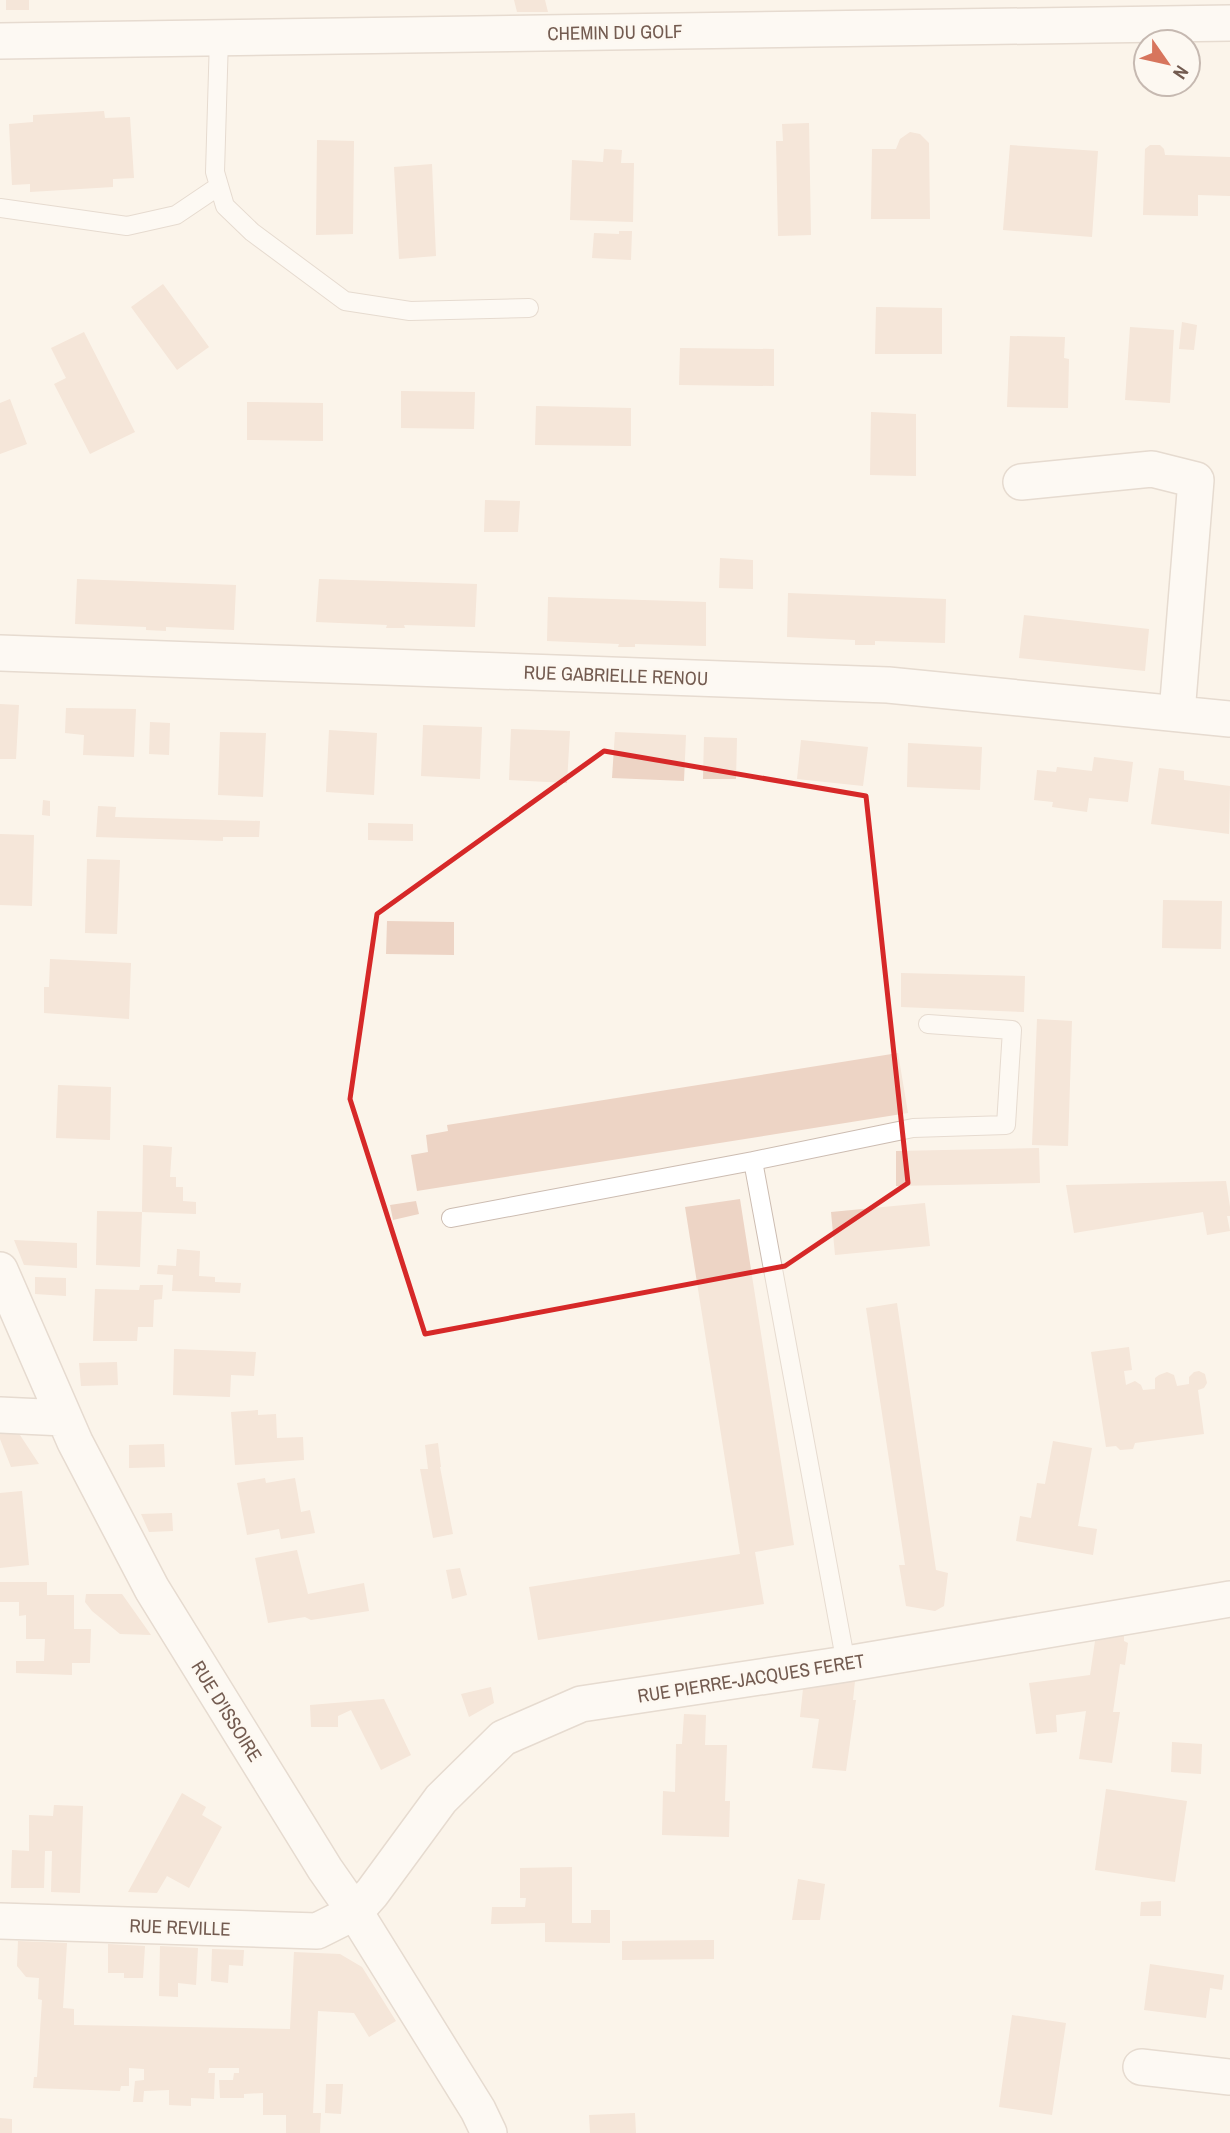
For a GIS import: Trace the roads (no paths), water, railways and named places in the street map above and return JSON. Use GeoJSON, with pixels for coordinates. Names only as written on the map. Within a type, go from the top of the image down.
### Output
{"type":"FeatureCollection","features":[{"type":"Feature","properties":{"kind":"street","name":"CHEMIN DU GOLF"},"geometry":{"type":"LineString","coordinates":[[0,41],[1230,23]]}},
{"type":"Feature","properties":{"kind":"street"},"geometry":{"type":"LineString","coordinates":[[1021,482],[1152,469],[1196,480],[1177,713]]}},
{"type":"Feature","properties":{"kind":"street","name":"RUE GABRIELLE RENOU"},"geometry":{"type":"LineString","coordinates":[[0,653],[888,685],[1230,719]]}},
{"type":"Feature","properties":{"kind":"street","name":"RUE D'ISSOIRE"},"geometry":{"type":"LineString","coordinates":[[0,1270],[64,1418],[152,1589],[478,2110],[489,2133]]}},
{"type":"Feature","properties":{"kind":"street"},"geometry":{"type":"LineString","coordinates":[[0,1415],[64,1418]]}},
{"type":"Feature","properties":{"kind":"street","name":"RUE PIERRE-JACQUES FERET"},"geometry":{"type":"LineString","coordinates":[[355,1912],[373,1893],[441,1799],[503,1738],[581,1704],[846,1664],[1230,1599]]}},
{"type":"Feature","properties":{"kind":"street","name":"RUE REVILLE"},"geometry":{"type":"LineString","coordinates":[[0,1921],[317,1931],[355,1912]]}},
{"type":"Feature","properties":{"kind":"street"},"geometry":{"type":"LineString","coordinates":[[1141,2067],[1230,2077]]}},
{"type":"Feature","properties":{"kind":"lane"},"geometry":{"type":"LineString","coordinates":[[219,38],[215,172],[225,206],[252,232],[345,301],[410,311],[529,308]]}},
{"type":"Feature","properties":{"kind":"lane"},"geometry":{"type":"LineString","coordinates":[[0,208],[127,226],[176,215],[219,186]]}},
{"type":"Feature","properties":{"kind":"lane"},"geometry":{"type":"LineString","coordinates":[[451,1218],[913,1128],[1006,1125],[1012,1030],[928,1024]]}},
{"type":"Feature","properties":{"kind":"lane"},"geometry":{"type":"LineString","coordinates":[[753,1161],[846,1664]]}}]}
